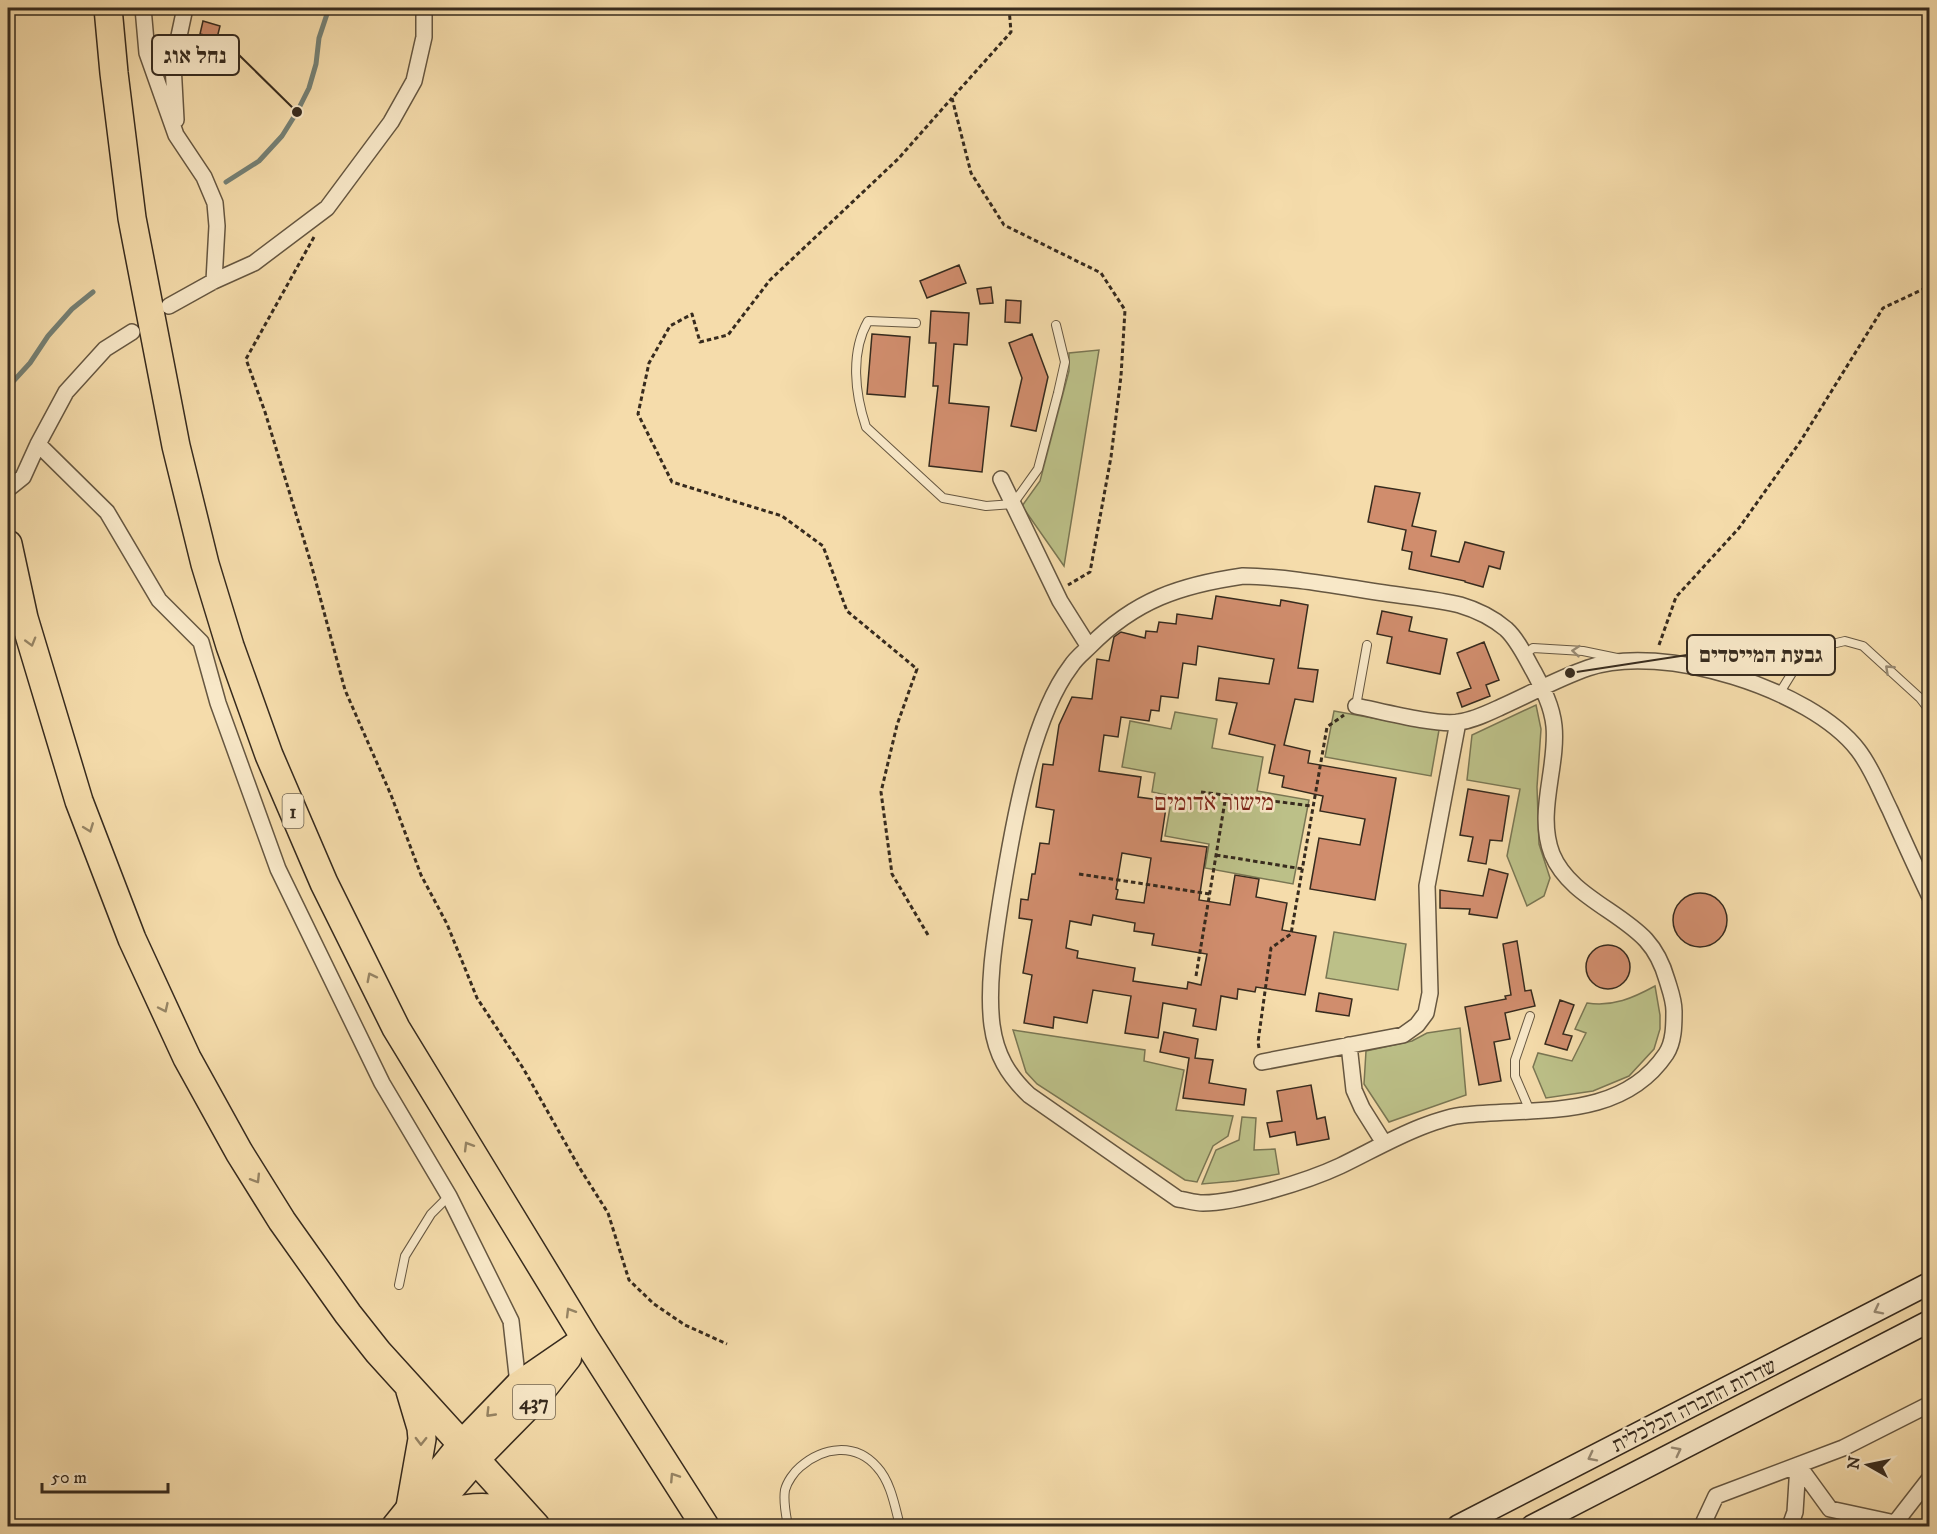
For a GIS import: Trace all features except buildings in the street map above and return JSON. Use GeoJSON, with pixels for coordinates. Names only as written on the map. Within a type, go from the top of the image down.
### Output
{"type":"FeatureCollection","features":[{"type":"Feature","properties":{"kind":"highway","name":"1"},"geometry":{"type":"LineString","coordinates":[[108,8],[129,198],[176,446],[205,564],[230,646],[269,755],[324,883],[396,1028],[585,1338],[705,1527]]}},
{"type":"Feature","properties":{"kind":"highway"},"geometry":{"type":"LineString","coordinates":[[8,544],[24,618],[79,801],[132,939],[186,1058],[239,1152],[282,1221],[348,1314],[378,1352],[530,1520]]}},
{"type":"Feature","properties":{"kind":"highway"},"geometry":{"type":"LineString","coordinates":[[408,1384],[422,1438],[412,1520],[484,1506],[501,1507],[530,1520]]}},
{"type":"Feature","properties":{"kind":"main road","name":"שדרות החברה הכלכלית"},"geometry":{"type":"LineString","coordinates":[[1458,1527],[1929,1283]]}},
{"type":"Feature","properties":{"kind":"main road","name":"שדרות החברה הכלכלית"},"geometry":{"type":"LineString","coordinates":[[1532,1527],[1929,1321]]}},
{"type":"Feature","properties":{"kind":"main road","name":"437"},"geometry":{"type":"LineString","coordinates":[[412,1520],[469,1452],[518,1384],[585,1338]]}},
{"type":"Feature","properties":{"kind":"main road","name":"437"},"geometry":{"type":"LineString","coordinates":[[469,1452],[535,1401],[585,1338]]}},
{"type":"Feature","properties":{"kind":"street"},"geometry":{"type":"LineString","coordinates":[[143,8],[147,54],[176,135],[204,177],[215,203],[217,226],[214,281]]}},
{"type":"Feature","properties":{"kind":"street"},"geometry":{"type":"LineString","coordinates":[[176,135],[173,64],[185,8]]}},
{"type":"Feature","properties":{"kind":"street"},"geometry":{"type":"LineString","coordinates":[[169,306],[214,281],[254,263],[327,208],[392,122],[414,81],[424,37],[424,8]]}},
{"type":"Feature","properties":{"kind":"street"},"geometry":{"type":"LineString","coordinates":[[8,489],[23,477],[66,392],[105,349],[132,332]]}},
{"type":"Feature","properties":{"kind":"street"},"geometry":{"type":"LineString","coordinates":[[38,444],[107,512],[159,600],[201,642],[218,703],[278,869],[382,1083],[449,1196],[511,1321],[518,1384]]}},
{"type":"Feature","properties":{"kind":"street"},"geometry":{"type":"LineString","coordinates":[[1000,479],[1056,593],[1089,647]]}},
{"type":"Feature","properties":{"kind":"street"},"geometry":{"type":"LineString","coordinates":[[1243,576],[1278,577],[1462,606],[1492,618],[1509,632],[1524,654],[1543,688],[1555,728],[1547,811],[1547,833],[1552,855],[1566,876],[1592,899],[1633,927],[1649,943],[1663,968],[1674,1001],[1674,1029],[1668,1052],[1646,1077],[1619,1095],[1590,1104],[1557,1110],[1461,1115],[1429,1124],[1384,1143],[1336,1168],[1287,1185],[1228,1200],[1201,1203],[1178,1199],[1029,1095],[1011,1078],[998,1051],[992,1024],[994,944],[1019,806],[1039,731],[1071,665],[1131,610],[1173,591],[1220,580],[1243,576]]}},
{"type":"Feature","properties":{"kind":"street"},"geometry":{"type":"LineString","coordinates":[[1356,706],[1442,722],[1458,722],[1479,717],[1589,668],[1630,660],[1693,665],[1779,694],[1804,705],[1837,728],[1871,770],[1929,897]]}},
{"type":"Feature","properties":{"kind":"street"},"geometry":{"type":"LineString","coordinates":[[1262,1062],[1403,1035],[1417,1025],[1426,1013],[1430,993],[1427,886],[1458,722]]}},
{"type":"Feature","properties":{"kind":"street"},"geometry":{"type":"LineString","coordinates":[[1349,1045],[1354,1090],[1362,1108],[1384,1143]]}},
{"type":"Feature","properties":{"kind":"street"},"geometry":{"type":"LineString","coordinates":[[1702,1527],[1716,1496],[1843,1448],[1929,1404]]}},
{"type":"Feature","properties":{"kind":"street"},"geometry":{"type":"LineString","coordinates":[[1798,1465],[1830,1509],[1895,1523],[1929,1479]]}},
{"type":"Feature","properties":{"kind":"street"},"geometry":{"type":"LineString","coordinates":[[1790,1527],[1795,1512],[1798,1465]]}},
{"type":"Feature","properties":{"kind":"lane"},"geometry":{"type":"LineString","coordinates":[[916,323],[868,321],[861,333],[855,362],[861,412],[866,428],[943,498],[986,506],[1013,504],[1038,469],[1065,362],[1056,325]]}},
{"type":"Feature","properties":{"kind":"lane"},"geometry":{"type":"LineString","coordinates":[[1779,694],[1800,660],[1819,647],[1845,641],[1863,646],[1920,698],[1929,711]]}},
{"type":"Feature","properties":{"kind":"lane"},"geometry":{"type":"LineString","coordinates":[[1356,706],[1367,645]]}},
{"type":"Feature","properties":{"kind":"lane"},"geometry":{"type":"LineString","coordinates":[[1524,654],[1533,648],[1583,651],[1630,660]]}},
{"type":"Feature","properties":{"kind":"lane"},"geometry":{"type":"LineString","coordinates":[[1530,1016],[1515,1060],[1515,1076],[1530,1111]]}},
{"type":"Feature","properties":{"kind":"lane"},"geometry":{"type":"LineString","coordinates":[[399,1285],[405,1256],[431,1214],[449,1196]]}},
{"type":"Feature","properties":{"kind":"lane"},"geometry":{"type":"LineString","coordinates":[[788,1527],[785,1508],[786,1488],[796,1471],[811,1457],[829,1450],[847,1449],[864,1455],[878,1468],[887,1484],[900,1527]]}},
{"type":"Feature","properties":{"kind":"path"},"geometry":{"type":"LineString","coordinates":[[486,8],[521,12],[580,8]]}},
{"type":"Feature","properties":{"kind":"path"},"geometry":{"type":"LineString","coordinates":[[928,935],[892,874],[881,792],[897,725],[917,669],[847,611],[824,546],[782,516],[672,482],[638,414],[649,363],[670,326],[692,314],[700,342],[728,335],[770,280],[898,159],[1011,32],[1009,8]]}},
{"type":"Feature","properties":{"kind":"path"},"geometry":{"type":"LineString","coordinates":[[952,98],[971,173],[1004,225],[1101,273],[1125,310],[1121,376],[1111,457],[1090,572],[1056,593]]}},
{"type":"Feature","properties":{"kind":"path"},"geometry":{"type":"LineString","coordinates":[[327,208],[314,239],[246,359],[265,412],[310,560],[345,690],[391,795],[421,875],[447,924],[477,998],[523,1068],[608,1213],[629,1280],[654,1304],[685,1325],[727,1344]]}},
{"type":"Feature","properties":{"kind":"path"},"geometry":{"type":"LineString","coordinates":[[1653,661],[1676,597],[1739,528],[1800,442],[1883,308],[1929,286]]}},
{"type":"Feature","properties":{"kind":"path"},"geometry":{"type":"LineString","coordinates":[[1262,1062],[1258,1042],[1271,948],[1291,934],[1327,727],[1356,706]]}},
{"type":"Feature","properties":{"kind":"path"},"geometry":{"type":"LineString","coordinates":[[1201,792],[1312,806]]}},
{"type":"Feature","properties":{"kind":"path"},"geometry":{"type":"LineString","coordinates":[[1197,976],[1226,795]]}},
{"type":"Feature","properties":{"kind":"path"},"geometry":{"type":"LineString","coordinates":[[1216,855],[1302,869]]}},
{"type":"Feature","properties":{"kind":"path"},"geometry":{"type":"LineString","coordinates":[[1079,874],[1210,894]]}},
{"type":"Feature","properties":{"kind":"green space"},"geometry":{"type":"Polygon","coordinates":[[[1099,350],[1064,566],[1022,506],[1040,481],[1069,371],[1069,353],[1099,350]]]}},
{"type":"Feature","properties":{"kind":"green space"},"geometry":{"type":"Polygon","coordinates":[[[1536,705],[1541,729],[1537,787],[1539,844],[1550,878],[1544,896],[1527,906],[1507,856],[1520,789],[1467,780],[1472,735],[1536,705]]]}},
{"type":"Feature","properties":{"kind":"green space"},"geometry":{"type":"Polygon","coordinates":[[[1334,711],[1439,730],[1431,776],[1325,757],[1334,711]]]}},
{"type":"Feature","properties":{"kind":"green space"},"geometry":{"type":"Polygon","coordinates":[[[1175,712],[1217,719],[1212,748],[1263,757],[1257,791],[1309,800],[1293,884],[1205,868],[1209,844],[1165,836],[1172,796],[1152,792],[1155,773],[1122,767],[1130,721],[1171,729],[1175,712]]]}},
{"type":"Feature","properties":{"kind":"green space"},"geometry":{"type":"Polygon","coordinates":[[[1334,932],[1406,944],[1398,990],[1326,978],[1334,932]]]}},
{"type":"Feature","properties":{"kind":"green space"},"geometry":{"type":"Polygon","coordinates":[[[1655,986],[1660,1029],[1654,1049],[1629,1076],[1593,1091],[1546,1098],[1533,1067],[1538,1053],[1572,1061],[1586,1033],[1575,1029],[1587,1003],[1614,1003],[1655,986]]]}},
{"type":"Feature","properties":{"kind":"green space"},"geometry":{"type":"Polygon","coordinates":[[[1460,1028],[1466,1095],[1389,1122],[1364,1084],[1366,1051],[1412,1041],[1427,1033],[1460,1028]]]}},
{"type":"Feature","properties":{"kind":"green space"},"geometry":{"type":"Polygon","coordinates":[[[1013,1030],[1145,1050],[1144,1061],[1184,1070],[1176,1110],[1233,1116],[1228,1136],[1213,1146],[1197,1182],[1185,1180],[1037,1084],[1026,1072],[1013,1030]]]}},
{"type":"Feature","properties":{"kind":"green space"},"geometry":{"type":"Polygon","coordinates":[[[1242,1117],[1256,1118],[1254,1150],[1275,1149],[1279,1174],[1202,1184],[1216,1150],[1239,1140],[1242,1117]]]}},
{"type":"Feature","properties":{"kind":"waterway"},"geometry":{"type":"LineString","coordinates":[[226,182],[259,161],[282,136],[297,112],[309,88],[316,64],[319,38],[329,8]]}},
{"type":"Feature","properties":{"kind":"waterway"},"geometry":{"type":"LineString","coordinates":[[8,387],[72,309],[93,292]]}},
{"type":"Feature","properties":{"kind":"place","name":"נחל אוג"},"geometry":{"type":"Point","coordinates":[297,112]}},
{"type":"Feature","properties":{"kind":"place","name":"גבעת המייסדים"},"geometry":{"type":"Point","coordinates":[1570,673]}},
{"type":"Feature","properties":{"kind":"district","name":"מישור אדומים"},"geometry":{"type":"Point","coordinates":[1214,802]}}]}
